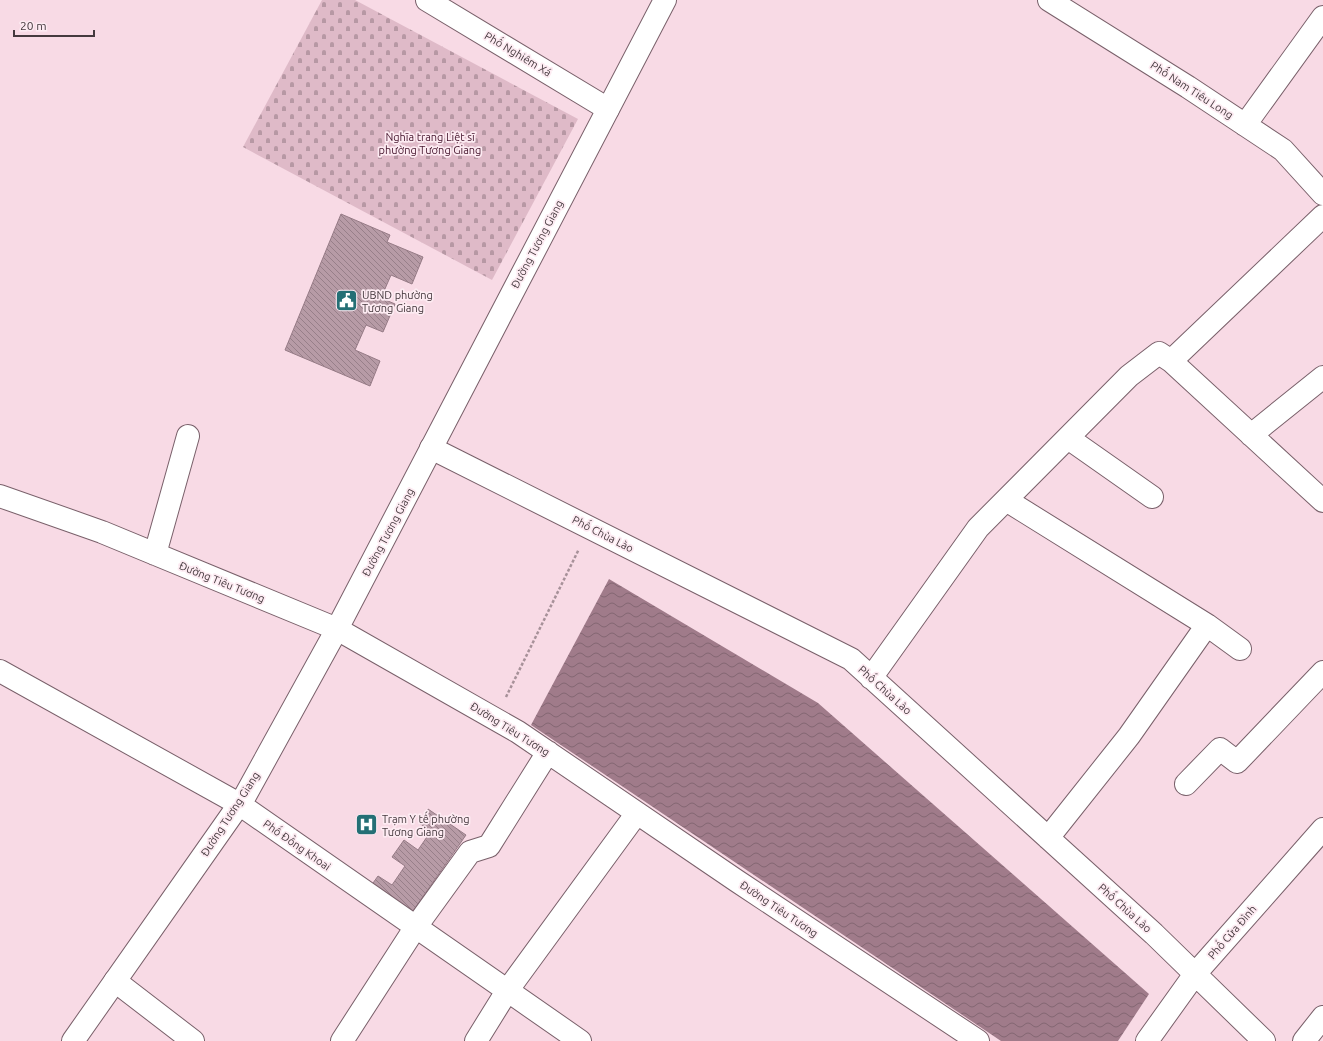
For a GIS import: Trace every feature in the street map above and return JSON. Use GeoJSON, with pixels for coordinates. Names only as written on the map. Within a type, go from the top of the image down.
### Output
{"type":"FeatureCollection","features":[{"type":"Feature","properties":{"kind":"street","name":"Phố Nghiêm Xá"},"geometry":{"type":"LineString","coordinates":[[427,0],[608,109]]}},
{"type":"Feature","properties":{"kind":"street","name":"Đường Tương Giang"},"geometry":{"type":"LineString","coordinates":[[73,1041],[239,804],[337,629],[665,0]]}},
{"type":"Feature","properties":{"kind":"street","name":"Phố Nam Tiêu Long"},"geometry":{"type":"LineString","coordinates":[[1049,0],[1151,63],[1283,150],[1323,194]]}},
{"type":"Feature","properties":{"kind":"street"},"geometry":{"type":"LineString","coordinates":[[1245,125],[1323,17]]}},
{"type":"Feature","properties":{"kind":"street"},"geometry":{"type":"LineString","coordinates":[[1171,361],[1323,216]]}},
{"type":"Feature","properties":{"kind":"street"},"geometry":{"type":"LineString","coordinates":[[871,678],[978,528],[1129,376],[1159,353],[1171,361],[1323,501]]}},
{"type":"Feature","properties":{"kind":"street"},"geometry":{"type":"LineString","coordinates":[[1251,435],[1323,377]]}},
{"type":"Feature","properties":{"kind":"street"},"geometry":{"type":"LineString","coordinates":[[154,554],[188,436]]}},
{"type":"Feature","properties":{"kind":"street"},"geometry":{"type":"LineString","coordinates":[[1068,438],[1152,497]]}},
{"type":"Feature","properties":{"kind":"street","name":"Phố Chùa Lào"},"geometry":{"type":"LineString","coordinates":[[431,448],[851,659],[1048,838],[1195,974],[1264,1041]]}},
{"type":"Feature","properties":{"kind":"street","name":"Đường Tiêu Tương"},"geometry":{"type":"LineString","coordinates":[[0,496],[102,532],[337,629],[495,718],[548,752],[978,1041]]}},
{"type":"Feature","properties":{"kind":"street"},"geometry":{"type":"LineString","coordinates":[[1006,500],[1208,625],[1240,649]]}},
{"type":"Feature","properties":{"kind":"street"},"geometry":{"type":"LineString","coordinates":[[1048,838],[1129,736],[1208,625]]}},
{"type":"Feature","properties":{"kind":"street","name":"Phố Đồng Khoai"},"geometry":{"type":"LineString","coordinates":[[0,671],[239,804],[415,928],[580,1041]]}},
{"type":"Feature","properties":{"kind":"street"},"geometry":{"type":"LineString","coordinates":[[1186,784],[1220,749],[1237,762],[1323,672]]}},
{"type":"Feature","properties":{"kind":"street"},"geometry":{"type":"LineString","coordinates":[[342,1041],[415,928],[470,852],[489,846],[548,752]]}},
{"type":"Feature","properties":{"kind":"street"},"geometry":{"type":"LineString","coordinates":[[476,1041],[507,991],[637,813]]}},
{"type":"Feature","properties":{"kind":"street","name":"Phố Cửa Đình"},"geometry":{"type":"LineString","coordinates":[[1146,1041],[1195,974],[1323,829]]}},
{"type":"Feature","properties":{"kind":"street"},"geometry":{"type":"LineString","coordinates":[[115,981],[193,1041]]}},
{"type":"Feature","properties":{"kind":"street"},"geometry":{"type":"LineString","coordinates":[[1304,1041],[1323,1017]]}},
{"type":"Feature","properties":{"kind":"path"},"geometry":{"type":"LineString","coordinates":[[495,718],[589,528]]}},
{"type":"Feature","properties":{"kind":"green space","name":"Nghĩa trang Liệt sĩ phường Tương Giang"},"geometry":{"type":"Polygon","coordinates":[[[322,0],[355,0],[578,119],[492,280],[243,147],[322,0]]]}},
{"type":"Feature","properties":{"kind":"water"},"geometry":{"type":"Polygon","coordinates":[[[609,579],[818,703],[1149,994],[1118,1041],[1001,1041],[531,725],[609,579]]]}},
{"type":"Feature","properties":{"kind":"building","name":"UBND phường Tương Giang"},"geometry":{"type":"Polygon","coordinates":[[[341,214],[390,235],[387,242],[423,257],[412,284],[391,275],[381,298],[395,304],[383,332],[366,325],[355,350],[380,361],[370,386],[285,350],[341,214]]]}},
{"type":"Feature","properties":{"kind":"building"},"geometry":{"type":"Polygon","coordinates":[[[428,809],[466,835],[408,918],[368,890],[378,876],[392,885],[405,866],[392,857],[404,840],[418,850],[431,831],[419,823],[428,809]]]}},
{"type":"Feature","properties":{"kind":"place","name":"UBND phường Tương Giang"},"geometry":{"type":"Point","coordinates":[346,301]}},
{"type":"Feature","properties":{"kind":"place","name":"Trạm Y tế phường Tương Giang"},"geometry":{"type":"Point","coordinates":[367,825]}}]}
